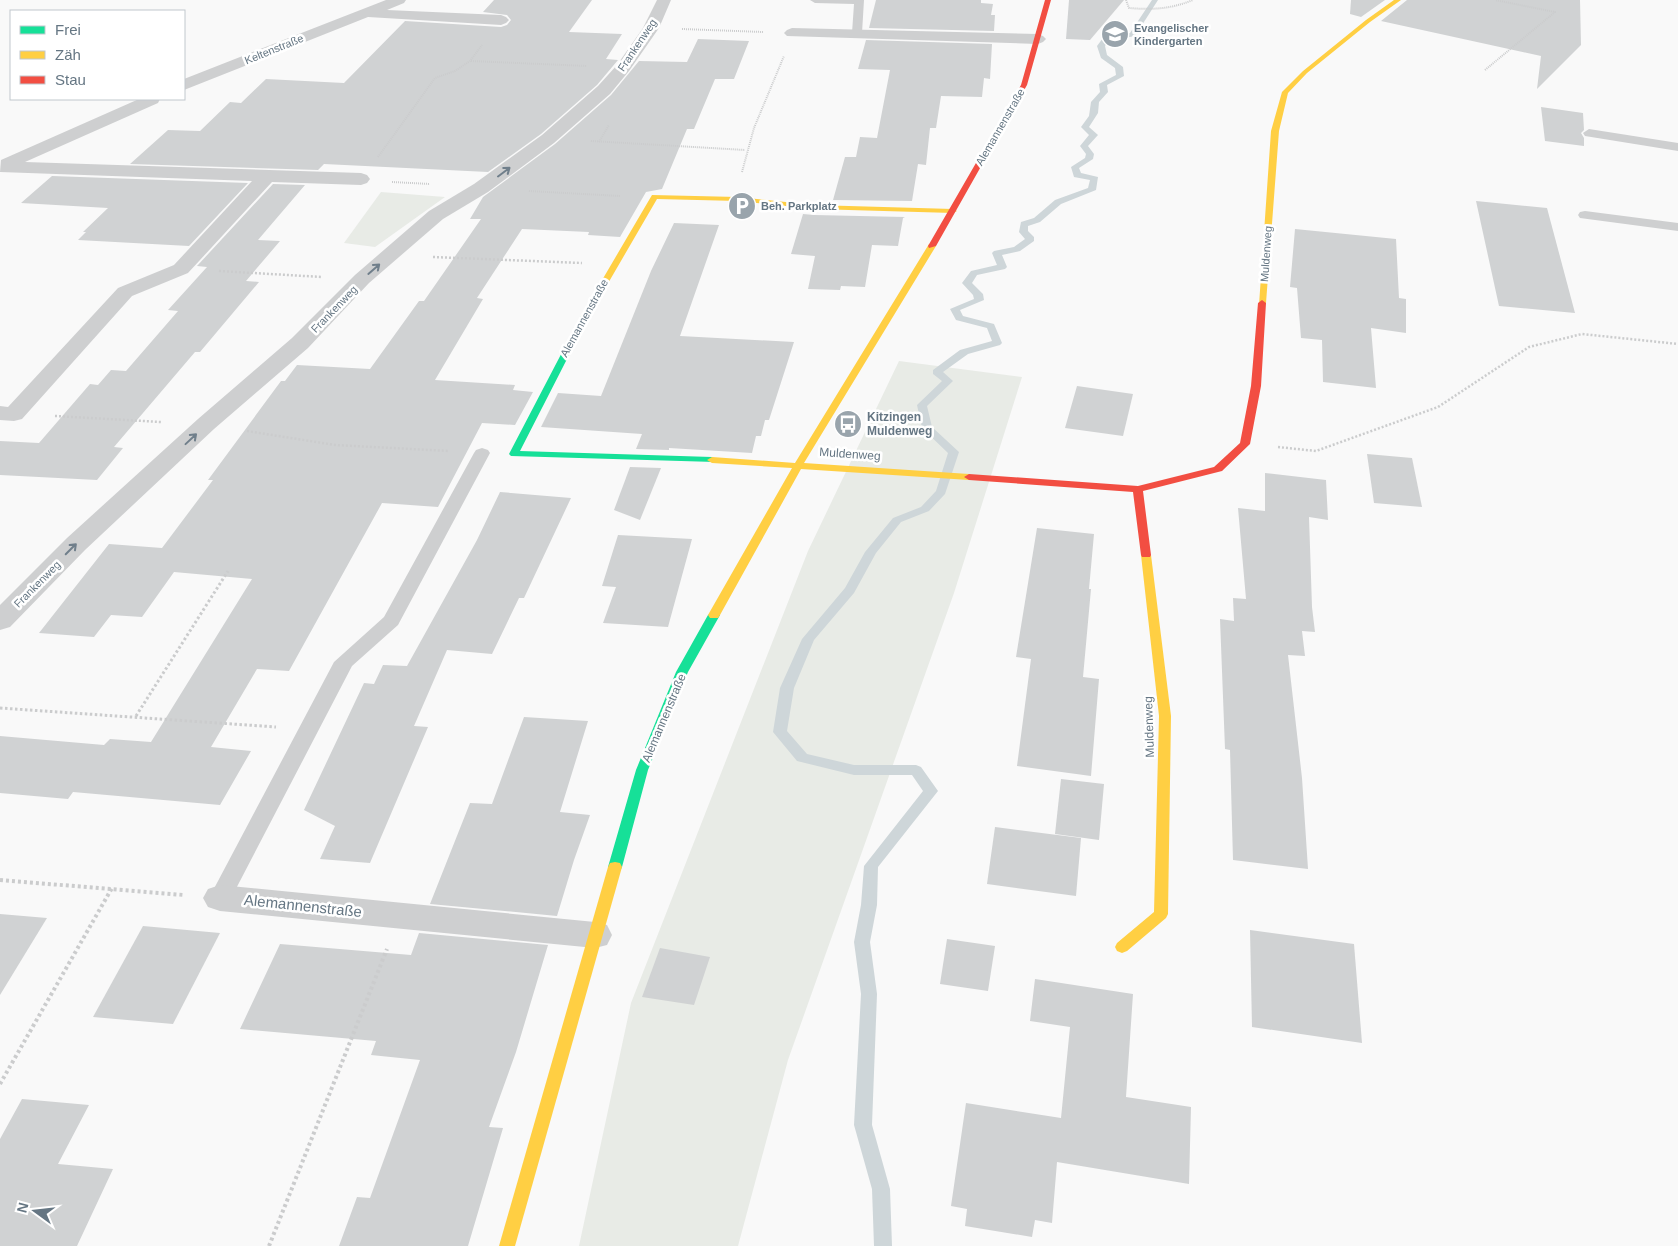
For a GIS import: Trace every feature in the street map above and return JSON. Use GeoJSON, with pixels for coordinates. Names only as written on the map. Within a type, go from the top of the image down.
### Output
{"type":"FeatureCollection","features":[{"type":"Feature","properties":{"kind":"street","name":"Keltenstraße"},"geometry":{"type":"LineString","coordinates":[[185,85],[399,0]]}},
{"type":"Feature","properties":{"kind":"street","name":"Frankenweg"},"geometry":{"type":"LineString","coordinates":[[0,621],[76,544],[206,424],[300,343],[362,279],[436,215],[482,188],[548,139],[604,90],[623,68],[651,28],[664,0]]}},
{"type":"Feature","properties":{"kind":"street","name":"Alemannenstraße"},"geometry":{"type":"LineString","coordinates":[[508,1246],[642,770],[682,672],[799,464],[952,211],[1024,85],[1048,0]]}},
{"type":"Feature","properties":{"kind":"street","name":"Muldenweg"},"geometry":{"type":"LineString","coordinates":[[799,464],[1138,489],[1218,469],[1245,444],[1256,386],[1275,131],[1285,92],[1305,72],[1368,21],[1398,0]]}},
{"type":"Feature","properties":{"kind":"street","name":"Keltenstraße"},"geometry":{"type":"LineString","coordinates":[[364,14],[501,20]]}},
{"type":"Feature","properties":{"kind":"street"},"geometry":{"type":"LineString","coordinates":[[792,33],[857,33],[1038,39]]}},
{"type":"Feature","properties":{"kind":"street"},"geometry":{"type":"LineString","coordinates":[[1,167],[150,100]]}},
{"type":"Feature","properties":{"kind":"street"},"geometry":{"type":"LineString","coordinates":[[1,167],[361,179]]}},
{"type":"Feature","properties":{"kind":"street"},"geometry":{"type":"LineString","coordinates":[[7,414],[125,292],[181,269],[268,175]]}},
{"type":"Feature","properties":{"kind":"street","name":"Alemannenstraße"},"geometry":{"type":"LineString","coordinates":[[655,197],[547,384],[514,454],[799,464]]}},
{"type":"Feature","properties":{"kind":"street"},"geometry":{"type":"LineString","coordinates":[[655,197],[738,199],[814,207],[952,211]]}},
{"type":"Feature","properties":{"kind":"street","name":"Muldenweg"},"geometry":{"type":"LineString","coordinates":[[1122,947],[1161,914],[1165,716],[1138,489]]}},
{"type":"Feature","properties":{"kind":"street","name":"Alemannenstraße"},"geometry":{"type":"LineString","coordinates":[[220,898],[595,934]]}},
{"type":"Feature","properties":{"kind":"lane"},"geometry":{"type":"LineString","coordinates":[[815,0],[859,1],[857,33]]}},
{"type":"Feature","properties":{"kind":"lane"},"geometry":{"type":"LineString","coordinates":[[1589,133],[1678,147]]}},
{"type":"Feature","properties":{"kind":"lane"},"geometry":{"type":"LineString","coordinates":[[1585,215],[1678,227]]}},
{"type":"Feature","properties":{"kind":"lane"},"geometry":{"type":"LineString","coordinates":[[220,898],[344,662],[391,621],[482,453]]}},
{"type":"Feature","properties":{"kind":"path"},"geometry":{"type":"LineString","coordinates":[[1126,0],[1129,8],[1157,10],[1174,8],[1192,0]]}},
{"type":"Feature","properties":{"kind":"path"},"geometry":{"type":"LineString","coordinates":[[1485,70],[1554,12],[1495,0]]}},
{"type":"Feature","properties":{"kind":"path"},"geometry":{"type":"LineString","coordinates":[[361,179],[435,78],[455,71],[470,61],[501,20]]}},
{"type":"Feature","properties":{"kind":"path"},"geometry":{"type":"LineString","coordinates":[[651,28],[792,33],[776,79],[745,150],[738,199]]}},
{"type":"Feature","properties":{"kind":"path"},"geometry":{"type":"LineString","coordinates":[[470,61],[623,68]]}},
{"type":"Feature","properties":{"kind":"path"},"geometry":{"type":"LineString","coordinates":[[548,139],[745,150]]}},
{"type":"Feature","properties":{"kind":"path"},"geometry":{"type":"LineString","coordinates":[[361,179],[482,188],[655,197]]}},
{"type":"Feature","properties":{"kind":"path"},"geometry":{"type":"LineString","coordinates":[[390,255],[614,265]]}},
{"type":"Feature","properties":{"kind":"path"},"geometry":{"type":"LineString","coordinates":[[181,269],[362,279]]}},
{"type":"Feature","properties":{"kind":"path"},"geometry":{"type":"LineString","coordinates":[[1245,444],[1316,451],[1438,407],[1529,347],[1582,334],[1678,344]]}},
{"type":"Feature","properties":{"kind":"path"},"geometry":{"type":"LineString","coordinates":[[7,414],[206,424],[334,444],[482,453]]}},
{"type":"Feature","properties":{"kind":"path"},"geometry":{"type":"LineString","coordinates":[[136,716],[228,571]]}},
{"type":"Feature","properties":{"kind":"path"},"geometry":{"type":"LineString","coordinates":[[0,708],[136,716],[308,730]]}},
{"type":"Feature","properties":{"kind":"path"},"geometry":{"type":"LineString","coordinates":[[0,880],[220,898]]}},
{"type":"Feature","properties":{"kind":"path"},"geometry":{"type":"LineString","coordinates":[[0,1084],[112,888]]}},
{"type":"Feature","properties":{"kind":"path"},"geometry":{"type":"LineString","coordinates":[[269,1246],[401,916]]}},
{"type":"Feature","properties":{"kind":"shaded area"},"geometry":{"type":"Polygon","coordinates":[[[381,192],[445,197],[375,247],[344,243],[381,192]]]}},
{"type":"Feature","properties":{"kind":"shaded area"},"geometry":{"type":"Polygon","coordinates":[[[899,361],[1022,377],[954,593],[788,1060],[738,1246],[579,1246],[631,1003],[808,551],[899,361]]]}},
{"type":"Feature","properties":{"kind":"building"},"geometry":{"type":"Polygon","coordinates":[[[494,0],[592,0],[569,32],[622,34],[606,59],[618,60],[597,85],[541,134],[488,172],[324,164],[318,170],[130,164],[168,130],[200,131],[230,102],[241,103],[266,79],[344,83],[405,21],[501,27],[507,25],[511,20],[507,15],[483,12],[494,0]]]}},
{"type":"Feature","properties":{"kind":"building"},"geometry":{"type":"Polygon","coordinates":[[[876,0],[981,0],[981,3],[993,4],[991,15],[995,15],[994,31],[869,28],[876,0]]]}},
{"type":"Feature","properties":{"kind":"building"},"geometry":{"type":"Polygon","coordinates":[[[1069,0],[1124,0],[1090,40],[1066,39],[1069,0]]]}},
{"type":"Feature","properties":{"kind":"building"},"geometry":{"type":"Polygon","coordinates":[[[1351,0],[1385,0],[1361,17],[1350,14],[1351,0]]]}},
{"type":"Feature","properties":{"kind":"building"},"geometry":{"type":"Polygon","coordinates":[[[1407,0],[1580,0],[1581,45],[1537,89],[1541,56],[1381,21],[1407,0]]]}},
{"type":"Feature","properties":{"kind":"building"},"geometry":{"type":"Polygon","coordinates":[[[698,39],[749,41],[734,79],[715,79],[694,129],[687,129],[662,189],[646,192],[620,237],[588,235],[589,232],[522,229],[477,298],[483,299],[435,380],[515,385],[513,390],[533,392],[515,425],[482,423],[438,507],[382,503],[289,671],[257,669],[211,747],[251,751],[220,805],[73,792],[68,799],[0,793],[0,736],[104,745],[110,739],[151,742],[252,579],[174,572],[142,617],[111,615],[94,637],[39,633],[109,544],[162,548],[213,480],[208,480],[281,381],[285,381],[297,365],[370,369],[419,301],[424,301],[481,219],[470,219],[483,197],[555,144],[611,95],[639,61],[687,62],[698,39]]]}},
{"type":"Feature","properties":{"kind":"building"},"geometry":{"type":"Polygon","coordinates":[[[866,40],[992,44],[990,79],[984,78],[982,97],[941,96],[936,128],[930,128],[926,165],[918,164],[912,201],[833,200],[845,157],[856,157],[860,137],[877,138],[890,70],[858,69],[866,40]]]}},
{"type":"Feature","properties":{"kind":"building"},"geometry":{"type":"Polygon","coordinates":[[[1541,107],[1583,113],[1584,130],[1581,133],[1584,138],[1584,146],[1545,141],[1541,107]]]}},
{"type":"Feature","properties":{"kind":"building"},"geometry":{"type":"Polygon","coordinates":[[[52,176],[248,183],[189,246],[78,240],[86,232],[83,232],[108,208],[21,203],[52,176]]]}},
{"type":"Feature","properties":{"kind":"building"},"geometry":{"type":"Polygon","coordinates":[[[273,184],[305,185],[258,240],[280,241],[246,281],[259,282],[200,352],[195,352],[114,447],[123,448],[97,480],[0,475],[0,441],[39,443],[90,384],[98,385],[111,370],[126,371],[178,311],[168,310],[207,267],[197,266],[273,184]]]}},
{"type":"Feature","properties":{"kind":"building"},"geometry":{"type":"Polygon","coordinates":[[[1476,201],[1547,208],[1575,313],[1499,306],[1476,201]]]}},
{"type":"Feature","properties":{"kind":"building"},"geometry":{"type":"Polygon","coordinates":[[[803,214],[905,217],[903,218],[898,246],[872,245],[865,287],[841,286],[840,290],[808,289],[815,256],[791,254],[803,214]]]}},
{"type":"Feature","properties":{"kind":"building"},"geometry":{"type":"Polygon","coordinates":[[[674,223],[719,225],[680,336],[794,342],[769,420],[765,420],[761,436],[756,436],[752,453],[669,448],[669,450],[636,449],[642,434],[541,427],[558,393],[601,396],[651,271],[674,223]]]}},
{"type":"Feature","properties":{"kind":"building"},"geometry":{"type":"Polygon","coordinates":[[[1295,229],[1396,239],[1399,298],[1406,299],[1406,333],[1371,328],[1376,388],[1323,382],[1322,340],[1301,338],[1297,288],[1290,287],[1295,229]]]}},
{"type":"Feature","properties":{"kind":"building"},"geometry":{"type":"Polygon","coordinates":[[[1077,386],[1133,394],[1123,436],[1065,428],[1077,386]]]}},
{"type":"Feature","properties":{"kind":"building"},"geometry":{"type":"Polygon","coordinates":[[[1367,454],[1412,458],[1422,507],[1374,503],[1367,454]]]}},
{"type":"Feature","properties":{"kind":"building"},"geometry":{"type":"Polygon","coordinates":[[[630,467],[661,468],[640,520],[614,510],[630,467]]]}},
{"type":"Feature","properties":{"kind":"building"},"geometry":{"type":"Polygon","coordinates":[[[1265,473],[1326,480],[1328,520],[1309,517],[1312,607],[1315,632],[1302,631],[1305,656],[1288,655],[1302,778],[1308,869],[1233,860],[1230,750],[1225,749],[1220,619],[1234,621],[1233,598],[1246,599],[1238,508],[1265,511],[1265,473]]]}},
{"type":"Feature","properties":{"kind":"building"},"geometry":{"type":"Polygon","coordinates":[[[500,492],[571,498],[524,598],[519,598],[492,654],[447,650],[414,726],[428,727],[370,863],[320,859],[335,826],[304,810],[364,683],[374,684],[383,665],[407,666],[477,540],[500,492]]]}},
{"type":"Feature","properties":{"kind":"building"},"geometry":{"type":"Polygon","coordinates":[[[1037,528],[1094,534],[1083,677],[1099,679],[1091,776],[1017,766],[1031,659],[1016,657],[1037,528]]]}},
{"type":"Feature","properties":{"kind":"building"},"geometry":{"type":"Polygon","coordinates":[[[618,535],[692,539],[668,627],[603,623],[616,587],[602,586],[618,535]]]}},
{"type":"Feature","properties":{"kind":"building"},"geometry":{"type":"Polygon","coordinates":[[[524,717],[588,721],[560,812],[590,815],[557,916],[430,904],[470,803],[492,804],[524,717]]]}},
{"type":"Feature","properties":{"kind":"building"},"geometry":{"type":"Polygon","coordinates":[[[1061,779],[1104,784],[1099,840],[1055,834],[1061,779]]]}},
{"type":"Feature","properties":{"kind":"building"},"geometry":{"type":"Polygon","coordinates":[[[995,827],[1081,838],[1076,896],[987,884],[995,827]]]}},
{"type":"Feature","properties":{"kind":"building"},"geometry":{"type":"Polygon","coordinates":[[[0,914],[47,918],[0,995],[0,914]]]}},
{"type":"Feature","properties":{"kind":"building"},"geometry":{"type":"Polygon","coordinates":[[[143,926],[220,933],[173,1024],[93,1017],[143,926]]]}},
{"type":"Feature","properties":{"kind":"building"},"geometry":{"type":"Polygon","coordinates":[[[1250,930],[1354,944],[1362,1043],[1252,1027],[1250,930]]]}},
{"type":"Feature","properties":{"kind":"building"},"geometry":{"type":"Polygon","coordinates":[[[419,933],[548,945],[516,1052],[489,1127],[503,1128],[468,1246],[339,1246],[357,1197],[370,1198],[420,1060],[371,1055],[376,1041],[240,1029],[280,944],[411,955],[419,933]]]}},
{"type":"Feature","properties":{"kind":"building"},"geometry":{"type":"Polygon","coordinates":[[[947,939],[995,946],[988,991],[940,984],[947,939]]]}},
{"type":"Feature","properties":{"kind":"building"},"geometry":{"type":"Polygon","coordinates":[[[660,948],[710,957],[694,1005],[642,997],[660,948]]]}},
{"type":"Feature","properties":{"kind":"building"},"geometry":{"type":"Polygon","coordinates":[[[1035,979],[1133,994],[1126,1097],[1191,1107],[1189,1184],[1057,1162],[1052,1223],[1035,1220],[1032,1237],[965,1226],[967,1209],[951,1206],[966,1103],[1061,1118],[1070,1027],[1030,1021],[1035,979]]]}},
{"type":"Feature","properties":{"kind":"building"},"geometry":{"type":"Polygon","coordinates":[[[22,1099],[89,1105],[58,1164],[113,1169],[77,1246],[0,1246],[0,1139],[22,1099]]]}},
{"type":"Feature","properties":{"kind":"waterway"},"geometry":{"type":"LineString","coordinates":[[883,1246],[881,1189],[863,1125],[869,994],[862,942],[869,905],[871,866],[931,791],[916,770],[854,770],[802,758],[780,732],[787,688],[808,639],[850,590],[871,552],[897,520],[925,509],[941,492],[954,452],[927,428],[922,405],[948,381],[937,372],[964,352],[997,343],[991,326],[959,318],[955,309],[979,300],[978,294],[967,283],[974,273],[1002,267],[997,253],[1017,249],[1031,239],[1023,232],[1024,224],[1037,220],[1058,202],[1092,190],[1095,179],[1077,175],[1075,167],[1089,159],[1090,154],[1084,146],[1094,135],[1085,127],[1093,116],[1095,102],[1104,92],[1103,84],[1120,76],[1119,67],[1104,56],[1101,46],[1105,39],[1133,35],[1155,0]]}},
{"type":"Feature","properties":{"kind":"traffic: fast"},"geometry":{"type":"LineString","coordinates":[[585,316],[514,454],[712,460]]}},
{"type":"Feature","properties":{"kind":"traffic: fast"},"geometry":{"type":"LineString","coordinates":[[615,867],[642,770],[682,672],[714,615]]}},
{"type":"Feature","properties":{"kind":"traffic: slow"},"geometry":{"type":"LineString","coordinates":[[1262,303],[1275,131],[1285,92],[1305,72],[1368,21],[1398,0]]}},
{"type":"Feature","properties":{"kind":"traffic: slow"},"geometry":{"type":"LineString","coordinates":[[585,316],[655,197],[738,199],[814,207],[953,211]]}},
{"type":"Feature","properties":{"kind":"traffic: slow"},"geometry":{"type":"LineString","coordinates":[[714,615],[799,464],[932,246]]}},
{"type":"Feature","properties":{"kind":"traffic: slow"},"geometry":{"type":"LineString","coordinates":[[712,460],[969,477]]}},
{"type":"Feature","properties":{"kind":"traffic: slow"},"geometry":{"type":"LineString","coordinates":[[1122,947],[1161,914],[1165,716],[1146,555]]}},
{"type":"Feature","properties":{"kind":"traffic: slow"},"geometry":{"type":"LineString","coordinates":[[507,1246],[615,867]]}},
{"type":"Feature","properties":{"kind":"traffic: jam"},"geometry":{"type":"LineString","coordinates":[[932,246],[1024,85],[1048,0]]}},
{"type":"Feature","properties":{"kind":"traffic: jam"},"geometry":{"type":"LineString","coordinates":[[1146,555],[1138,489],[1218,469],[1245,444],[1256,386],[1262,303]]}},
{"type":"Feature","properties":{"kind":"traffic: jam"},"geometry":{"type":"LineString","coordinates":[[969,477],[1138,489]]}},
{"type":"Feature","properties":{"kind":"place","name":"Evangelischer Kindergarten"},"geometry":{"type":"Point","coordinates":[1115,34]}},
{"type":"Feature","properties":{"kind":"place","name":"Beh. Parkplatz"},"geometry":{"type":"Point","coordinates":[742,206]}},
{"type":"Feature","properties":{"kind":"place","name":"Kitzingen Muldenweg"},"geometry":{"type":"Point","coordinates":[848,424]}}]}
